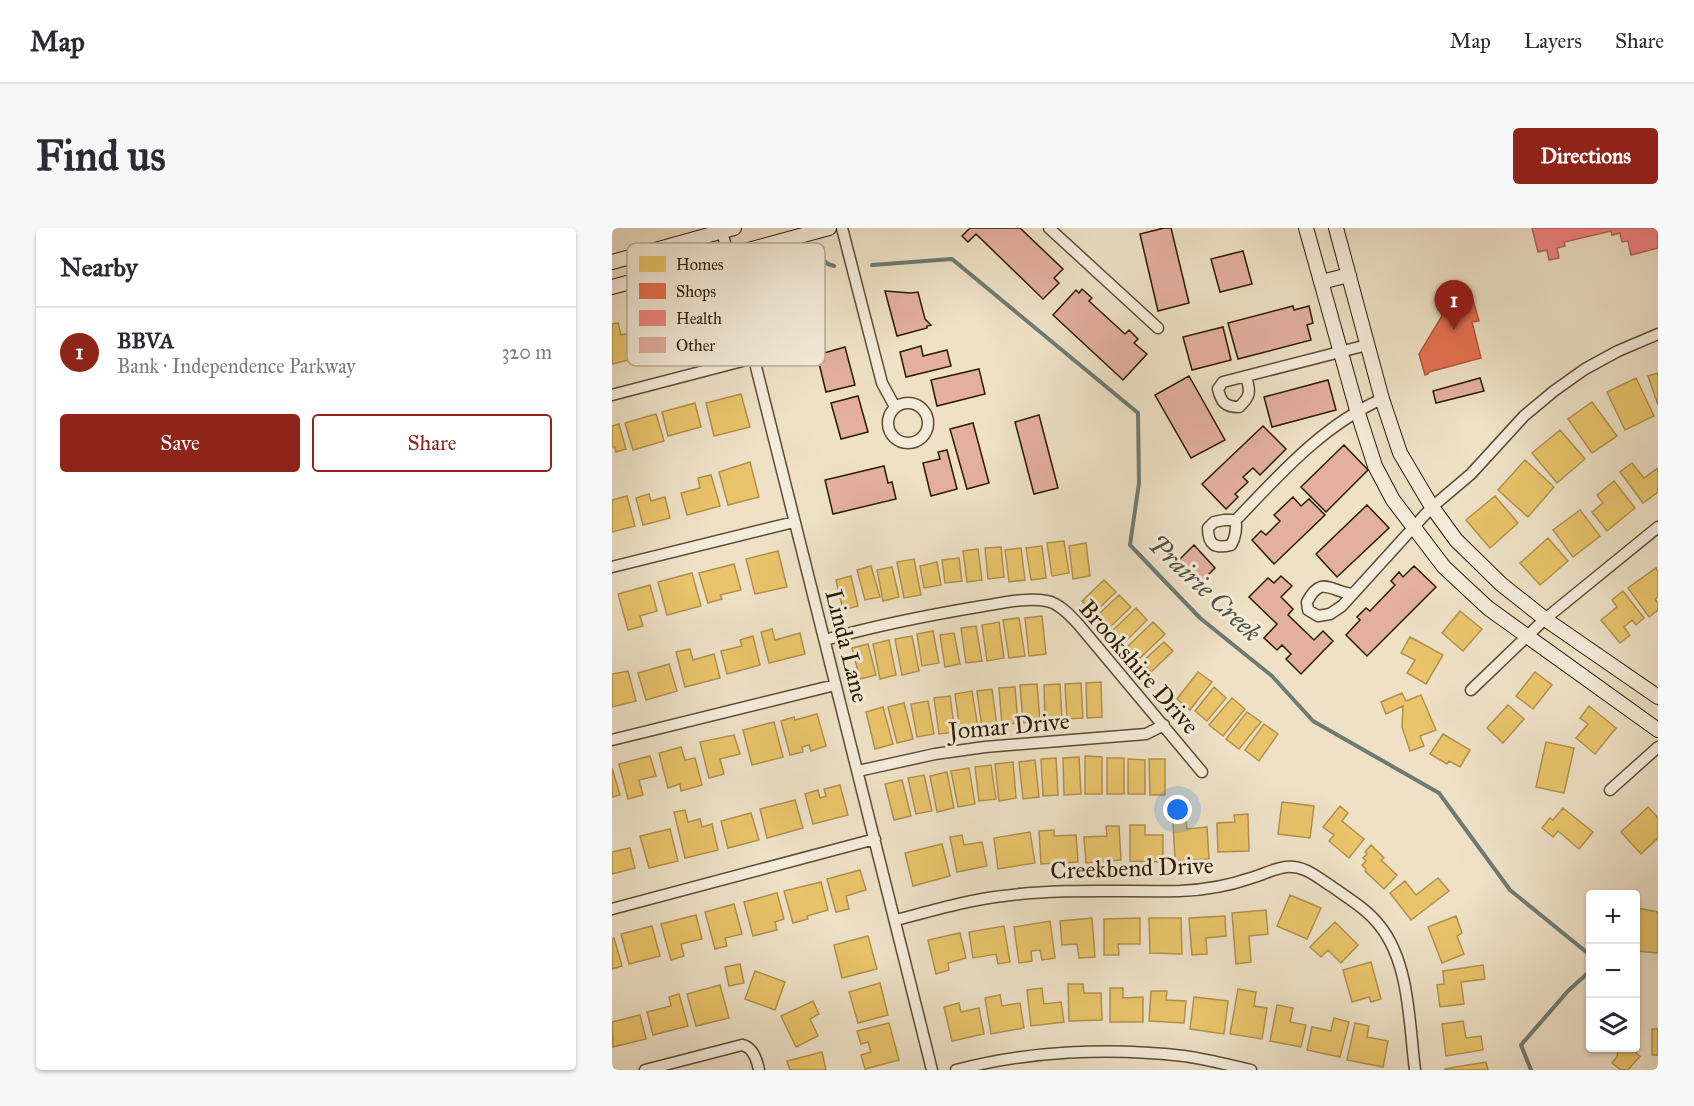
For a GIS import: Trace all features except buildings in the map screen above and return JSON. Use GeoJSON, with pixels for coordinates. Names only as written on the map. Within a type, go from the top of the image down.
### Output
{"type":"FeatureCollection","features":[{"type":"Feature","properties":{"kind":"main road"},"geometry":{"type":"LineString","coordinates":[[776,243],[830,228]]}},
{"type":"Feature","properties":{"kind":"main road"},"geometry":{"type":"LineString","coordinates":[[1306,228],[1357,410],[1375,466],[1393,500],[1444,567],[1488,608],[1658,730]]}},
{"type":"Feature","properties":{"kind":"main road"},"geometry":{"type":"LineString","coordinates":[[1336,228],[1382,399],[1400,453],[1432,507],[1456,540],[1501,584],[1545,619],[1658,697]]}},
{"type":"Feature","properties":{"kind":"main road"},"geometry":{"type":"LineString","coordinates":[[681,243],[728,230]]}},
{"type":"Feature","properties":{"kind":"main road"},"geometry":{"type":"LineString","coordinates":[[612,262],[627,258]]}},
{"type":"Feature","properties":{"kind":"main road"},"geometry":{"type":"LineString","coordinates":[[1321,282],[1349,275]]}},
{"type":"Feature","properties":{"kind":"main road"},"geometry":{"type":"LineString","coordinates":[[612,287],[627,283]]}},
{"type":"Feature","properties":{"kind":"street"},"geometry":{"type":"LineString","coordinates":[[842,228],[882,383],[895,407]]}},
{"type":"Feature","properties":{"kind":"street"},"geometry":{"type":"LineString","coordinates":[[1049,228],[1158,328]]}},
{"type":"Feature","properties":{"kind":"street"},"geometry":{"type":"LineString","coordinates":[[1352,594],[1432,507],[1471,474],[1524,416],[1585,369],[1618,351],[1658,334]]}},
{"type":"Feature","properties":{"kind":"street"},"geometry":{"type":"LineString","coordinates":[[1246,377],[1367,345]]}},
{"type":"Feature","properties":{"kind":"street"},"geometry":{"type":"LineString","coordinates":[[612,395],[723,366]]}},
{"type":"Feature","properties":{"kind":"street","name":"Linda Lane"},"geometry":{"type":"LineString","coordinates":[[756,366],[932,1070]]}},
{"type":"Feature","properties":{"kind":"street"},"geometry":{"type":"LineString","coordinates":[[1236,520],[1312,444],[1357,410],[1382,399]]}},
{"type":"Feature","properties":{"kind":"street"},"geometry":{"type":"LineString","coordinates":[[612,567],[794,522]]}},
{"type":"Feature","properties":{"kind":"street"},"geometry":{"type":"LineString","coordinates":[[1471,690],[1545,619],[1658,527]]}},
{"type":"Feature","properties":{"kind":"street","name":"Brookshire Drive"},"geometry":{"type":"LineString","coordinates":[[825,640],[924,615],[1017,601],[1049,601],[1068,613],[1079,625],[1202,772]]}},
{"type":"Feature","properties":{"kind":"street"},"geometry":{"type":"LineString","coordinates":[[612,740],[835,685]]}},
{"type":"Feature","properties":{"kind":"street","name":"Jomar Drive"},"geometry":{"type":"LineString","coordinates":[[858,771],[935,754],[985,747],[1146,734],[1164,725]]}},
{"type":"Feature","properties":{"kind":"street"},"geometry":{"type":"LineString","coordinates":[[1610,790],[1658,747]]}},
{"type":"Feature","properties":{"kind":"street"},"geometry":{"type":"LineString","coordinates":[[612,909],[875,839]]}},
{"type":"Feature","properties":{"kind":"street","name":"Creekbend Drive"},"geometry":{"type":"LineString","coordinates":[[896,920],[962,903],[1003,896],[1039,893],[1182,891],[1215,888],[1286,867],[1305,869],[1368,913],[1385,934],[1404,980],[1415,1070]]}},
{"type":"Feature","properties":{"kind":"street"},"geometry":{"type":"LineString","coordinates":[[645,1070],[742,1045],[752,1051],[759,1070]]}},
{"type":"Feature","properties":{"kind":"street"},"geometry":{"type":"LineString","coordinates":[[956,1070],[1027,1057],[1111,1052],[1186,1057],[1251,1070]]}},
{"type":"Feature","properties":{"kind":"waterway","name":"Prairie Creek"},"geometry":{"type":"LineString","coordinates":[[872,265],[952,259],[1138,413],[1139,483],[1130,545],[1200,618],[1272,676],[1313,721],[1439,793],[1510,890],[1586,952]]}},
{"type":"Feature","properties":{"kind":"waterway","name":"Prairie Creek"},"geometry":{"type":"LineString","coordinates":[[825,261],[834,266]]}},
{"type":"Feature","properties":{"kind":"waterway","name":"Prairie Creek"},"geometry":{"type":"LineString","coordinates":[[1531,1070],[1521,1045],[1568,991],[1586,975]]}},
{"type":"Feature","properties":{"kind":"place","name":"BBVA"},"geometry":{"type":"Point","coordinates":[1454,330]}}]}
